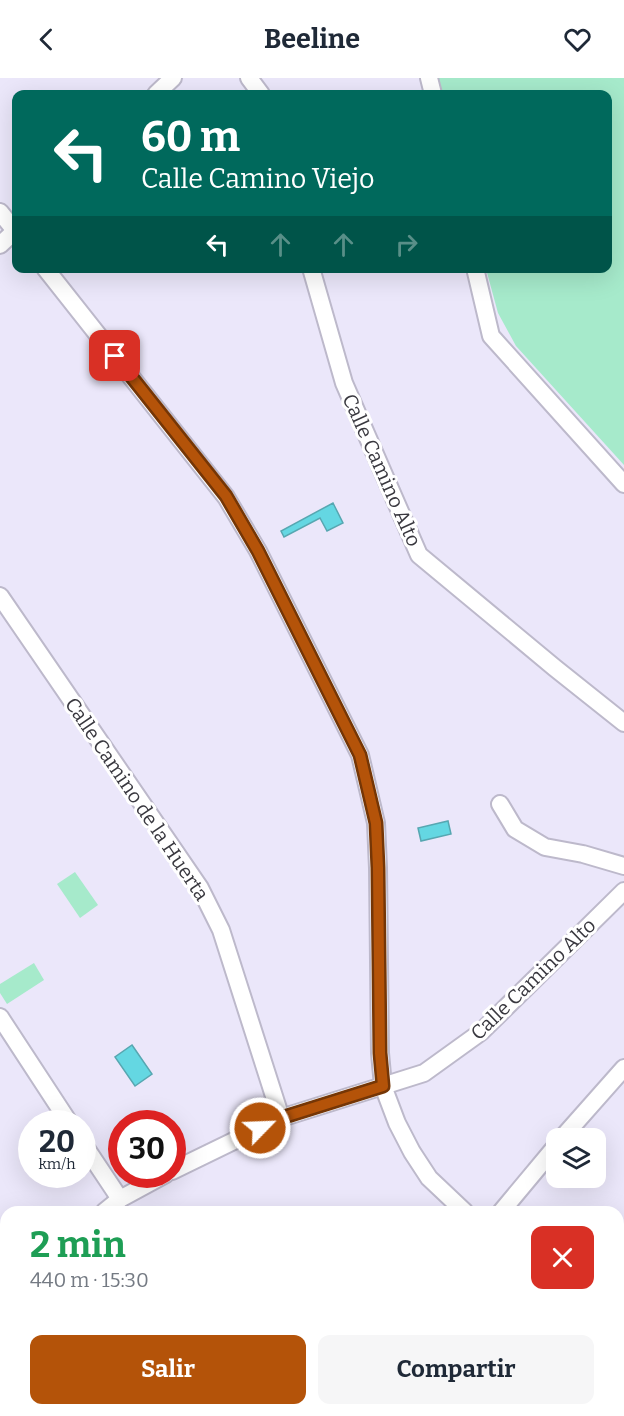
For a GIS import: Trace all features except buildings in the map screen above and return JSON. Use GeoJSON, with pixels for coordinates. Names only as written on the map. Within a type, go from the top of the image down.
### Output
{"type":"FeatureCollection","features":[{"type":"Feature","properties":{"kind":"street"},"geometry":{"type":"LineString","coordinates":[[160,90],[173,78]]}},
{"type":"Feature","properties":{"kind":"street"},"geometry":{"type":"LineString","coordinates":[[0,212],[12,226]]}},
{"type":"Feature","properties":{"kind":"street"},"geometry":{"type":"LineString","coordinates":[[0,245],[12,234]]}},
{"type":"Feature","properties":{"kind":"street"},"geometry":{"type":"LineString","coordinates":[[49,273],[226,496],[258,551],[360,755],[376,823],[380,1053],[383,1086],[397,1123],[412,1152],[429,1178],[459,1206]]}},
{"type":"Feature","properties":{"kind":"street","name":"Calle Camino Alto"},"geometry":{"type":"LineString","coordinates":[[312,273],[344,383],[419,555],[624,723]]}},
{"type":"Feature","properties":{"kind":"street"},"geometry":{"type":"LineString","coordinates":[[476,273],[491,336],[624,483]]}},
{"type":"Feature","properties":{"kind":"street","name":"Calle Camino de la Huerta"},"geometry":{"type":"LineString","coordinates":[[0,596],[200,888],[221,930],[281,1118]]}},
{"type":"Feature","properties":{"kind":"street"},"geometry":{"type":"LineString","coordinates":[[500,804],[515,829],[545,847],[583,854],[624,866]]}},
{"type":"Feature","properties":{"kind":"street","name":"Calle Camino Alto"},"geometry":{"type":"LineString","coordinates":[[186,1164],[281,1118],[424,1073],[481,1032],[624,891]]}},
{"type":"Feature","properties":{"kind":"street"},"geometry":{"type":"LineString","coordinates":[[0,1017],[61,1110]]}},
{"type":"Feature","properties":{"kind":"street"},"geometry":{"type":"LineString","coordinates":[[571,1128],[624,1068]]}},
{"type":"Feature","properties":{"kind":"street"},"geometry":{"type":"LineString","coordinates":[[506,1206],[546,1158]]}},
{"type":"Feature","properties":{"kind":"street"},"geometry":{"type":"LineString","coordinates":[[96,1163],[120,1198]]}},
{"type":"Feature","properties":{"kind":"street"},"geometry":{"type":"LineString","coordinates":[[111,1206],[120,1198],[139,1188]]}},
{"type":"Feature","properties":{"kind":"green space"},"geometry":{"type":"Polygon","coordinates":[[[437,78],[624,78],[624,465],[516,346],[498,313],[487,273],[612,273],[612,90],[440,90],[437,78]]]}},
{"type":"Feature","properties":{"kind":"green space"},"geometry":{"type":"Polygon","coordinates":[[[75,872],[98,905],[80,918],[57,884],[75,872]]]}},
{"type":"Feature","properties":{"kind":"green space"},"geometry":{"type":"Polygon","coordinates":[[[34,963],[44,980],[7,1004],[0,993],[0,984],[34,963]]]}},
{"type":"Feature","properties":{"kind":"water"},"geometry":{"type":"Polygon","coordinates":[[[333,503],[343,523],[327,531],[320,518],[284,537],[281,531],[333,503]]]}},
{"type":"Feature","properties":{"kind":"water"},"geometry":{"type":"Polygon","coordinates":[[[448,821],[451,834],[421,841],[418,828],[448,821]]]}},
{"type":"Feature","properties":{"kind":"water"},"geometry":{"type":"Polygon","coordinates":[[[132,1045],[152,1074],[135,1086],[115,1057],[132,1045]]]}},
{"type":"Feature","properties":{"kind":"route"},"geometry":{"type":"LineString","coordinates":[[115,356],[226,496],[258,551],[360,755],[376,823],[380,1053],[383,1086],[281,1118],[260,1128]]}}]}
